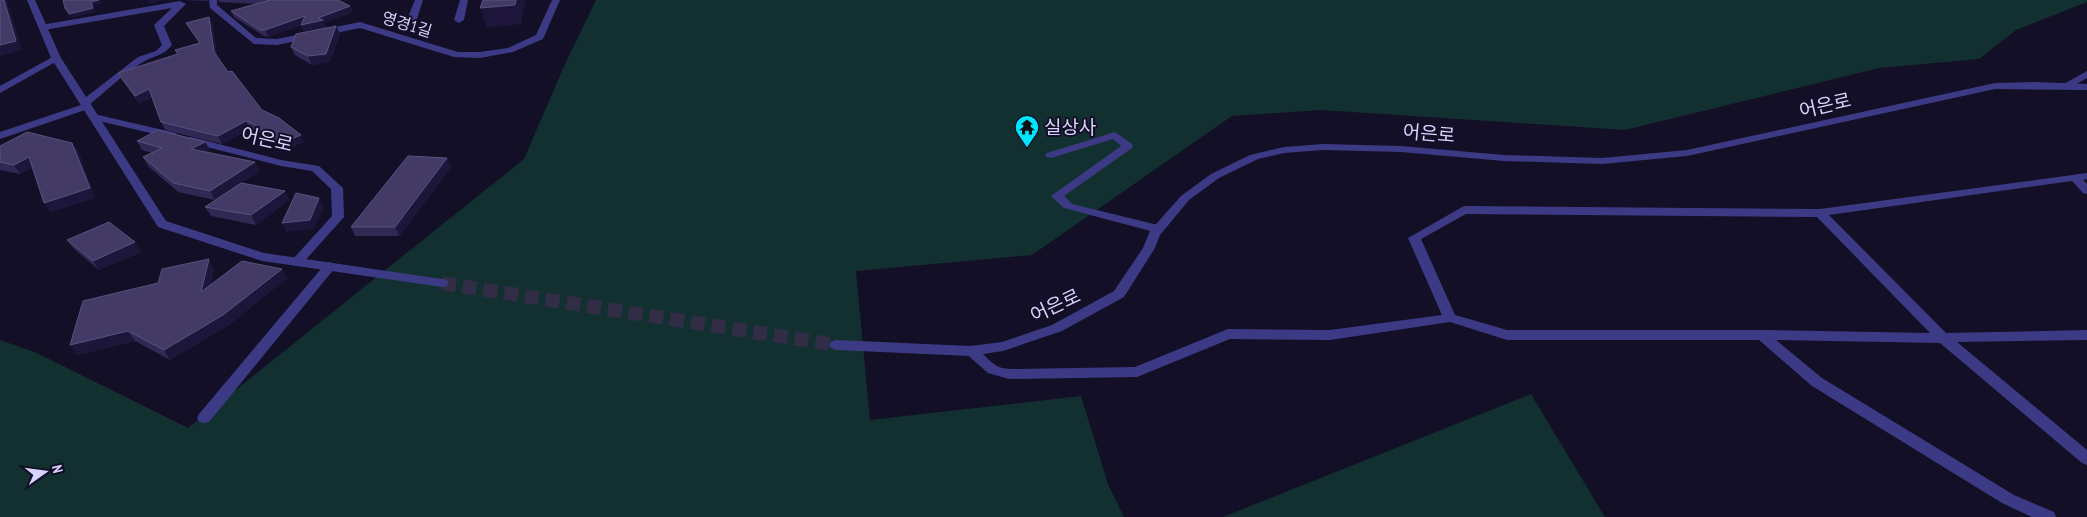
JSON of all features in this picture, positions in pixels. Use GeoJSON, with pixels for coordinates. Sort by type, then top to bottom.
{"type":"FeatureCollection","features":[{"type":"Feature","properties":{"kind":"street"},"geometry":{"type":"LineString","coordinates":[[31,0],[56,58],[162,224],[262,257],[442,282]]}},
{"type":"Feature","properties":{"kind":"street","name":"영경1길"},"geometry":{"type":"LineString","coordinates":[[213,0],[213,6],[254,41],[277,42],[360,24],[457,55],[465,55],[510,50],[540,37],[556,0]]}},
{"type":"Feature","properties":{"kind":"street"},"geometry":{"type":"LineString","coordinates":[[411,22],[419,0]]}},
{"type":"Feature","properties":{"kind":"street"},"geometry":{"type":"LineString","coordinates":[[459,20],[464,0]]}},
{"type":"Feature","properties":{"kind":"street"},"geometry":{"type":"LineString","coordinates":[[44,27],[185,2]]}},
{"type":"Feature","properties":{"kind":"street"},"geometry":{"type":"LineString","coordinates":[[0,136],[86,104],[142,59],[159,53],[167,45],[159,25],[185,2]]}},
{"type":"Feature","properties":{"kind":"street"},"geometry":{"type":"LineString","coordinates":[[0,90],[56,58]]}},
{"type":"Feature","properties":{"kind":"street"},"geometry":{"type":"LineString","coordinates":[[2067,85],[2087,74]]}},
{"type":"Feature","properties":{"kind":"street","name":"어은로"},"geometry":{"type":"LineString","coordinates":[[836,344],[970,350],[1003,346],[1057,328],[1119,294],[1158,229],[1185,198],[1215,176],[1254,157],[1284,150],[1324,147],[1401,149],[1504,158],[1611,160],[1687,153],[1731,145],[1995,86],[2067,85],[2087,87]]}},
{"type":"Feature","properties":{"kind":"street","name":"어은로"},"geometry":{"type":"LineString","coordinates":[[94,117],[281,163],[315,168],[337,188],[338,217],[297,262]]}},
{"type":"Feature","properties":{"kind":"street"},"geometry":{"type":"LineString","coordinates":[[1051,155],[1115,135],[1128,146],[1057,196],[1068,206],[1158,229]]}},
{"type":"Feature","properties":{"kind":"street"},"geometry":{"type":"LineString","coordinates":[[1450,318],[1414,238],[1464,210],[1820,213],[2081,177],[2087,191]]}},
{"type":"Feature","properties":{"kind":"street"},"geometry":{"type":"LineString","coordinates":[[1820,213],[1943,338],[2087,459]]}},
{"type":"Feature","properties":{"kind":"street"},"geometry":{"type":"LineString","coordinates":[[204,418],[330,266]]}},
{"type":"Feature","properties":{"kind":"street"},"geometry":{"type":"LineString","coordinates":[[970,350],[993,370],[1010,374],[1137,372],[1228,334],[1330,335],[1450,318],[1507,335],[1762,334],[1943,338],[2087,335]]}},
{"type":"Feature","properties":{"kind":"street"},"geometry":{"type":"LineString","coordinates":[[1762,334],[1816,382],[2008,499],[2048,517]]}},
{"type":"Feature","properties":{"kind":"green space"},"geometry":{"type":"Polygon","coordinates":[[[596,0],[2087,0],[2087,2],[2016,30],[1979,59],[1879,68],[1625,130],[1321,110],[1232,116],[1032,255],[856,271],[870,420],[1081,396],[1108,484],[1124,517],[0,517],[0,340],[37,353],[188,428],[524,159],[565,64],[596,0]]]}},
{"type":"Feature","properties":{"kind":"green space"},"geometry":{"type":"Polygon","coordinates":[[[1531,394],[1605,517],[1223,517],[1531,394]]]}},
{"type":"Feature","properties":{"kind":"building"},"geometry":{"type":"Polygon","coordinates":[[[0,0],[4,0],[16,41],[0,45],[0,0]]]}},
{"type":"Feature","properties":{"kind":"building"},"geometry":{"type":"Polygon","coordinates":[[[63,0],[99,0],[91,2],[93,8],[69,14],[63,0]]]}},
{"type":"Feature","properties":{"kind":"building"},"geometry":{"type":"Polygon","coordinates":[[[270,0],[338,0],[350,6],[318,18],[323,20],[301,25],[305,16],[265,30],[260,30],[231,11],[270,0]]]}},
{"type":"Feature","properties":{"kind":"building"},"geometry":{"type":"Polygon","coordinates":[[[483,0],[516,0],[515,5],[480,8],[483,0]]]}},
{"type":"Feature","properties":{"kind":"building"},"geometry":{"type":"Polygon","coordinates":[[[209,17],[214,52],[228,72],[232,71],[262,110],[279,118],[301,135],[279,144],[257,126],[246,121],[218,136],[161,122],[149,89],[135,96],[118,73],[178,54],[175,50],[200,43],[186,23],[209,17]]]}},
{"type":"Feature","properties":{"kind":"building"},"geometry":{"type":"Polygon","coordinates":[[[336,26],[326,54],[308,56],[291,47],[296,34],[336,26]]]}},
{"type":"Feature","properties":{"kind":"building"},"geometry":{"type":"Polygon","coordinates":[[[158,130],[205,142],[191,149],[255,162],[210,191],[173,183],[143,157],[162,148],[137,141],[158,130]]]}},
{"type":"Feature","properties":{"kind":"building"},"geometry":{"type":"Polygon","coordinates":[[[27,132],[72,143],[90,188],[44,203],[29,157],[14,165],[0,162],[0,146],[27,132]]]}},
{"type":"Feature","properties":{"kind":"building"},"geometry":{"type":"Polygon","coordinates":[[[408,156],[447,158],[395,227],[351,227],[408,156]]]}},
{"type":"Feature","properties":{"kind":"building"},"geometry":{"type":"Polygon","coordinates":[[[241,183],[285,191],[251,215],[205,207],[241,183]]]}},
{"type":"Feature","properties":{"kind":"building"},"geometry":{"type":"Polygon","coordinates":[[[296,193],[319,198],[310,220],[282,223],[296,193]]]}},
{"type":"Feature","properties":{"kind":"building"},"geometry":{"type":"Polygon","coordinates":[[[109,222],[135,242],[93,261],[67,240],[109,222]]]}},
{"type":"Feature","properties":{"kind":"building"},"geometry":{"type":"Polygon","coordinates":[[[209,259],[201,292],[242,261],[282,269],[223,315],[164,350],[128,331],[70,345],[83,301],[158,283],[162,269],[209,259]]]}},
{"type":"Feature","properties":{"kind":"tunnel"},"geometry":{"type":"LineString","coordinates":[[442,283],[836,345]]}},
{"type":"Feature","properties":{"kind":"place","name":"실상사"},"geometry":{"type":"Point","coordinates":[1027,148]}}]}
